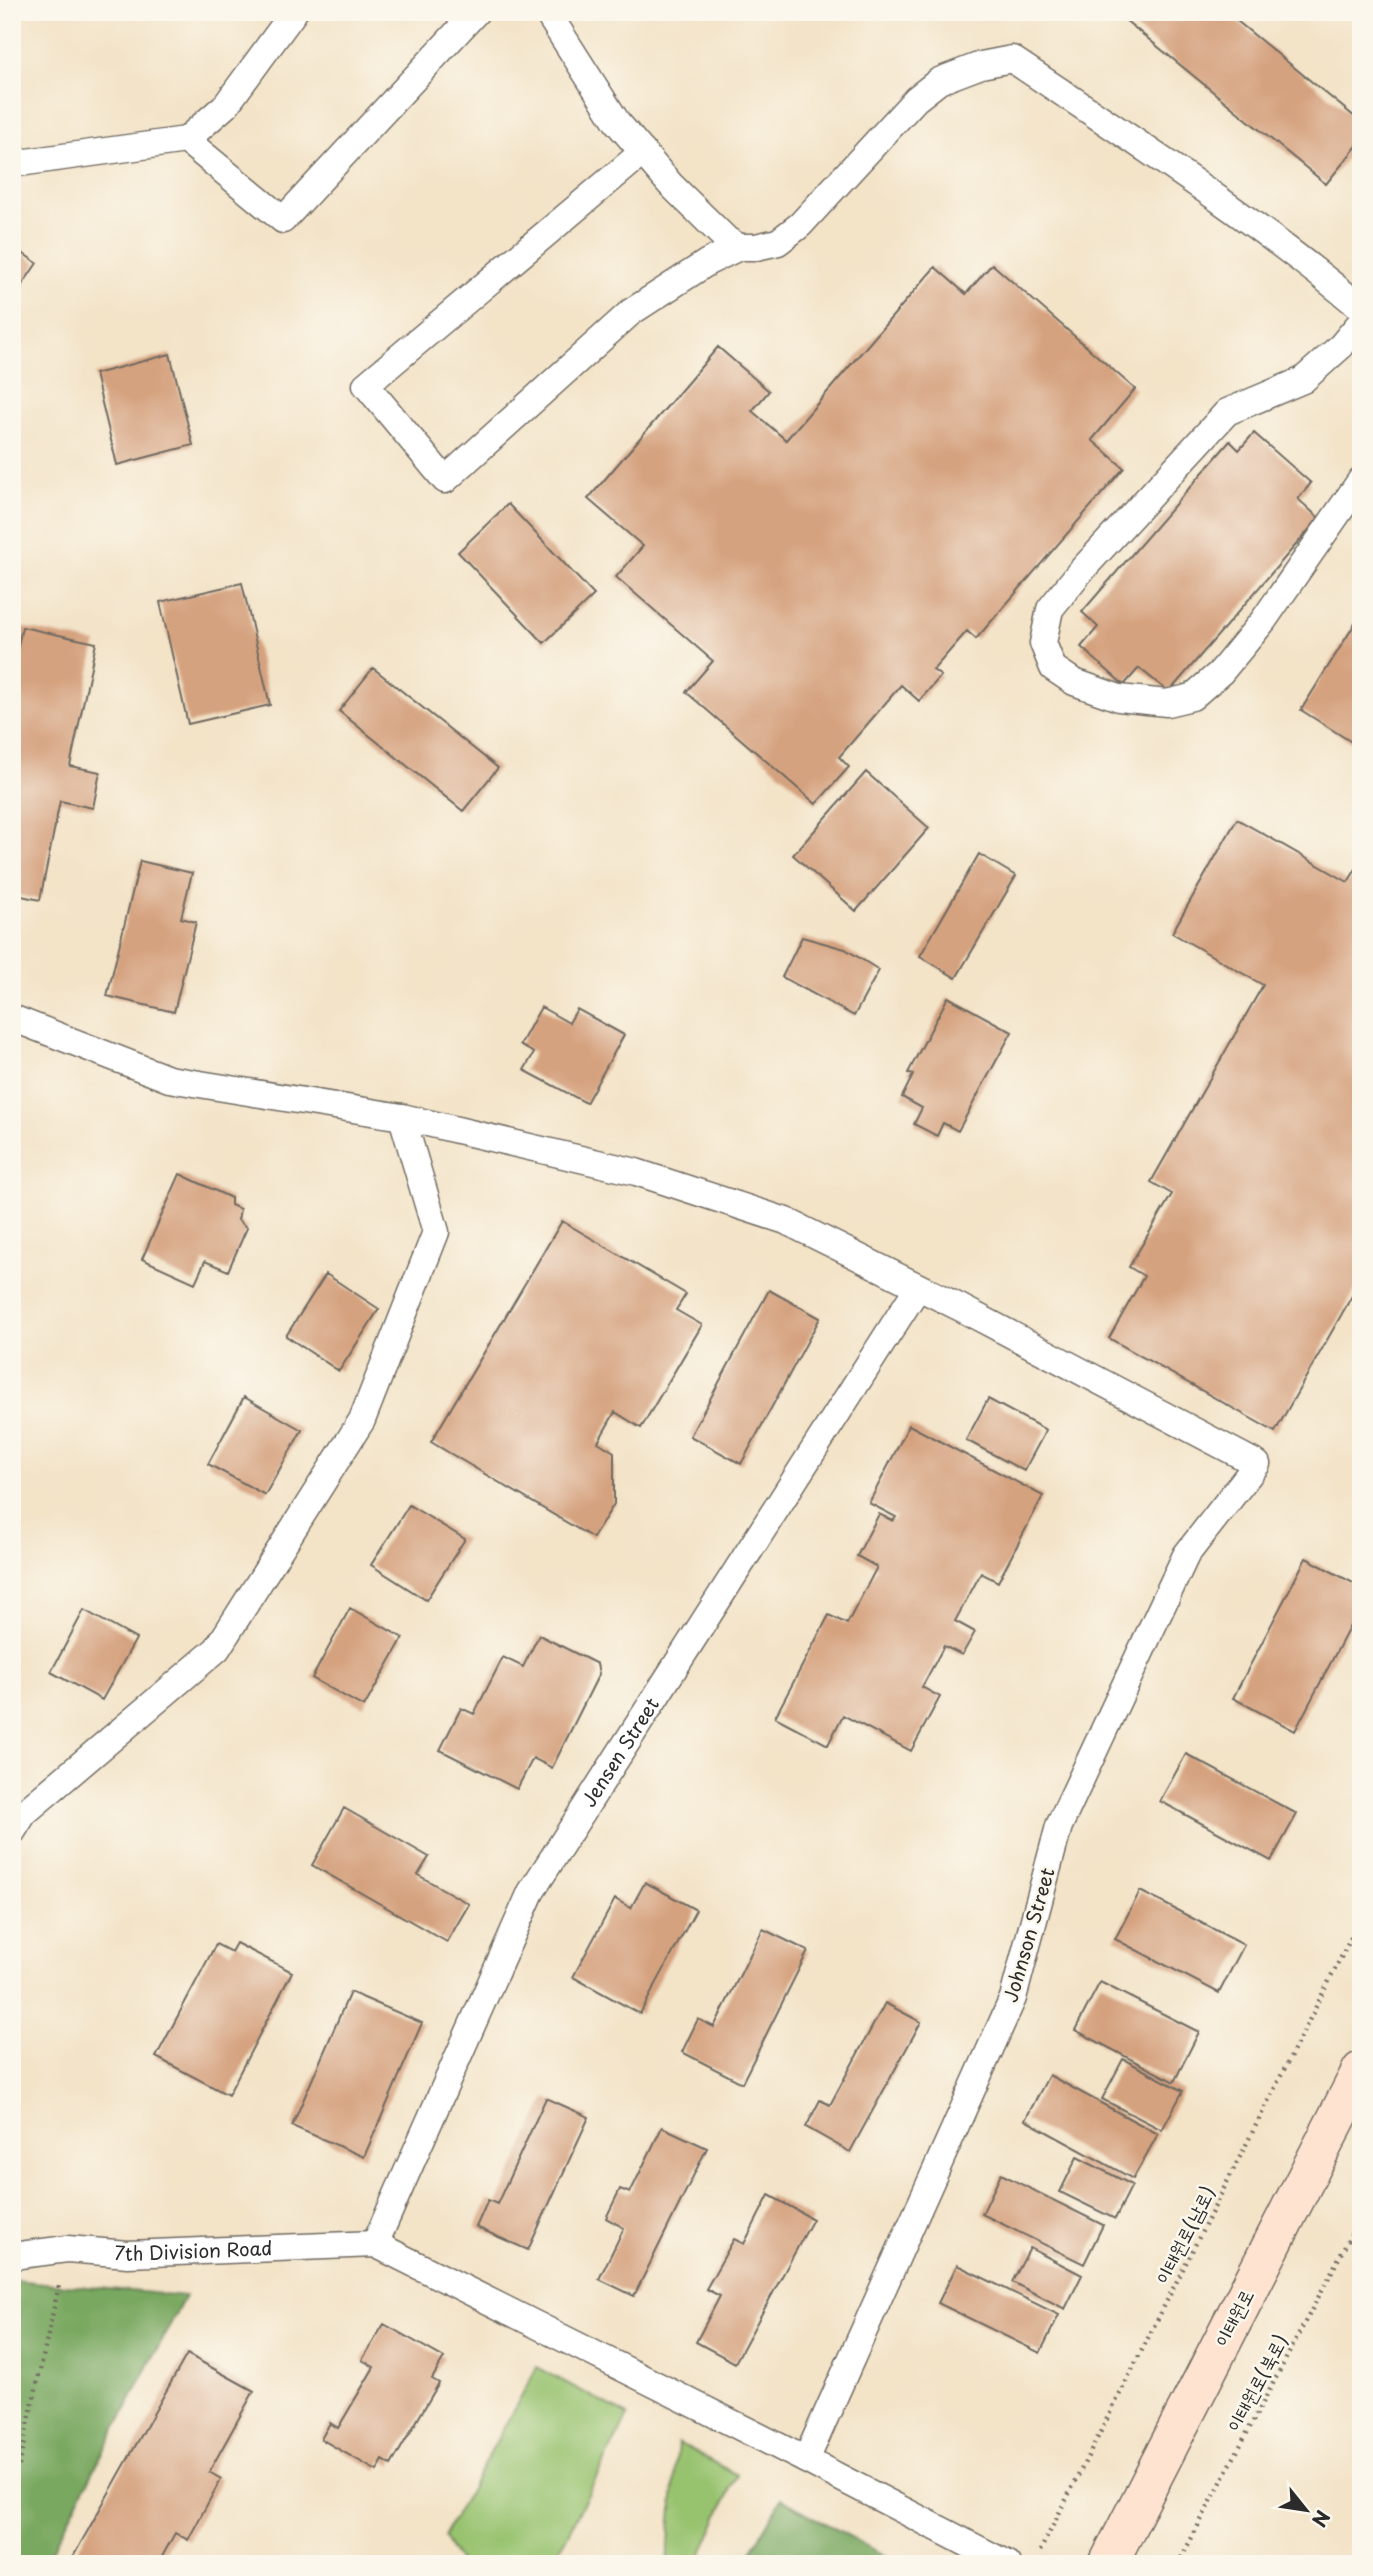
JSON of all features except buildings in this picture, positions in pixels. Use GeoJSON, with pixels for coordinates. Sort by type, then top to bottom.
{"type":"FeatureCollection","features":[{"type":"Feature","properties":{"kind":"main road","name":"이태원로"},"geometry":{"type":"LineString","coordinates":[[1108,2564],[1361,2071]]}},
{"type":"Feature","properties":{"kind":"lane"},"geometry":{"type":"LineString","coordinates":[[12,164],[186,140],[226,104],[294,12]]}},
{"type":"Feature","properties":{"kind":"lane"},"geometry":{"type":"LineString","coordinates":[[186,140],[284,220],[476,12]]}},
{"type":"Feature","properties":{"kind":"lane"},"geometry":{"type":"LineString","coordinates":[[547,12],[617,122],[670,184],[727,240],[739,247]]}},
{"type":"Feature","properties":{"kind":"lane"},"geometry":{"type":"LineString","coordinates":[[643,152],[366,385],[445,480],[631,312],[708,262],[739,247],[756,247],[778,242],[800,225],[916,99],[939,81],[981,65],[1012,59],[1201,186],[1311,267],[1361,308]]}},
{"type":"Feature","properties":{"kind":"lane"},"geometry":{"type":"LineString","coordinates":[[1361,322],[1341,346],[1303,380],[1227,412],[1079,573],[1050,609],[1043,643],[1054,668],[1074,682],[1119,698],[1167,703],[1192,697],[1221,672],[1263,621],[1361,480]]}},
{"type":"Feature","properties":{"kind":"lane"},"geometry":{"type":"LineString","coordinates":[[12,1018],[169,1079],[402,1117],[636,1172],[786,1221],[918,1287]]}},
{"type":"Feature","properties":{"kind":"lane"},"geometry":{"type":"LineString","coordinates":[[12,1832],[24,1813],[217,1649],[362,1420],[436,1232],[402,1117]]}},
{"type":"Feature","properties":{"kind":"lane","name":"Johnson Street"},"geometry":{"type":"LineString","coordinates":[[806,2460],[1013,1998],[1059,1826],[1186,1555],[1257,1464],[918,1287]]}},
{"type":"Feature","properties":{"kind":"lane","name":"Jensen Street"},"geometry":{"type":"LineString","coordinates":[[375,2245],[531,1892],[918,1287]]}},
{"type":"Feature","properties":{"kind":"lane"},"geometry":{"type":"LineString","coordinates":[[375,2245],[806,2460],[1007,2564]]}},
{"type":"Feature","properties":{"kind":"lane","name":"7th Division Road"},"geometry":{"type":"LineString","coordinates":[[12,2256],[67,2249],[128,2254],[375,2245]]}},
{"type":"Feature","properties":{"kind":"path","name":"이태원로(남로)"},"geometry":{"type":"LineString","coordinates":[[1039,2553],[1361,1918]]}},
{"type":"Feature","properties":{"kind":"path","name":"이태원로(북로)"},"geometry":{"type":"LineString","coordinates":[[1178,2564],[1361,2216]]}},
{"type":"Feature","properties":{"kind":"path"},"geometry":{"type":"LineString","coordinates":[[12,2477],[19,2465],[67,2249]]}},
{"type":"Feature","properties":{"kind":"green space"},"geometry":{"type":"Polygon","coordinates":[[[12,2280],[185,2296],[45,2564],[12,2564],[12,2280]]]}},
{"type":"Feature","properties":{"kind":"green space"},"geometry":{"type":"Polygon","coordinates":[[[537,2367],[628,2416],[564,2541],[547,2564],[460,2564],[444,2537],[537,2367]]]}},
{"type":"Feature","properties":{"kind":"green space"},"geometry":{"type":"Polygon","coordinates":[[[678,2443],[737,2475],[697,2564],[667,2564],[678,2443]]]}},
{"type":"Feature","properties":{"kind":"green space"},"geometry":{"type":"Polygon","coordinates":[[[781,2499],[900,2564],[744,2564],[781,2499]]]}}]}
